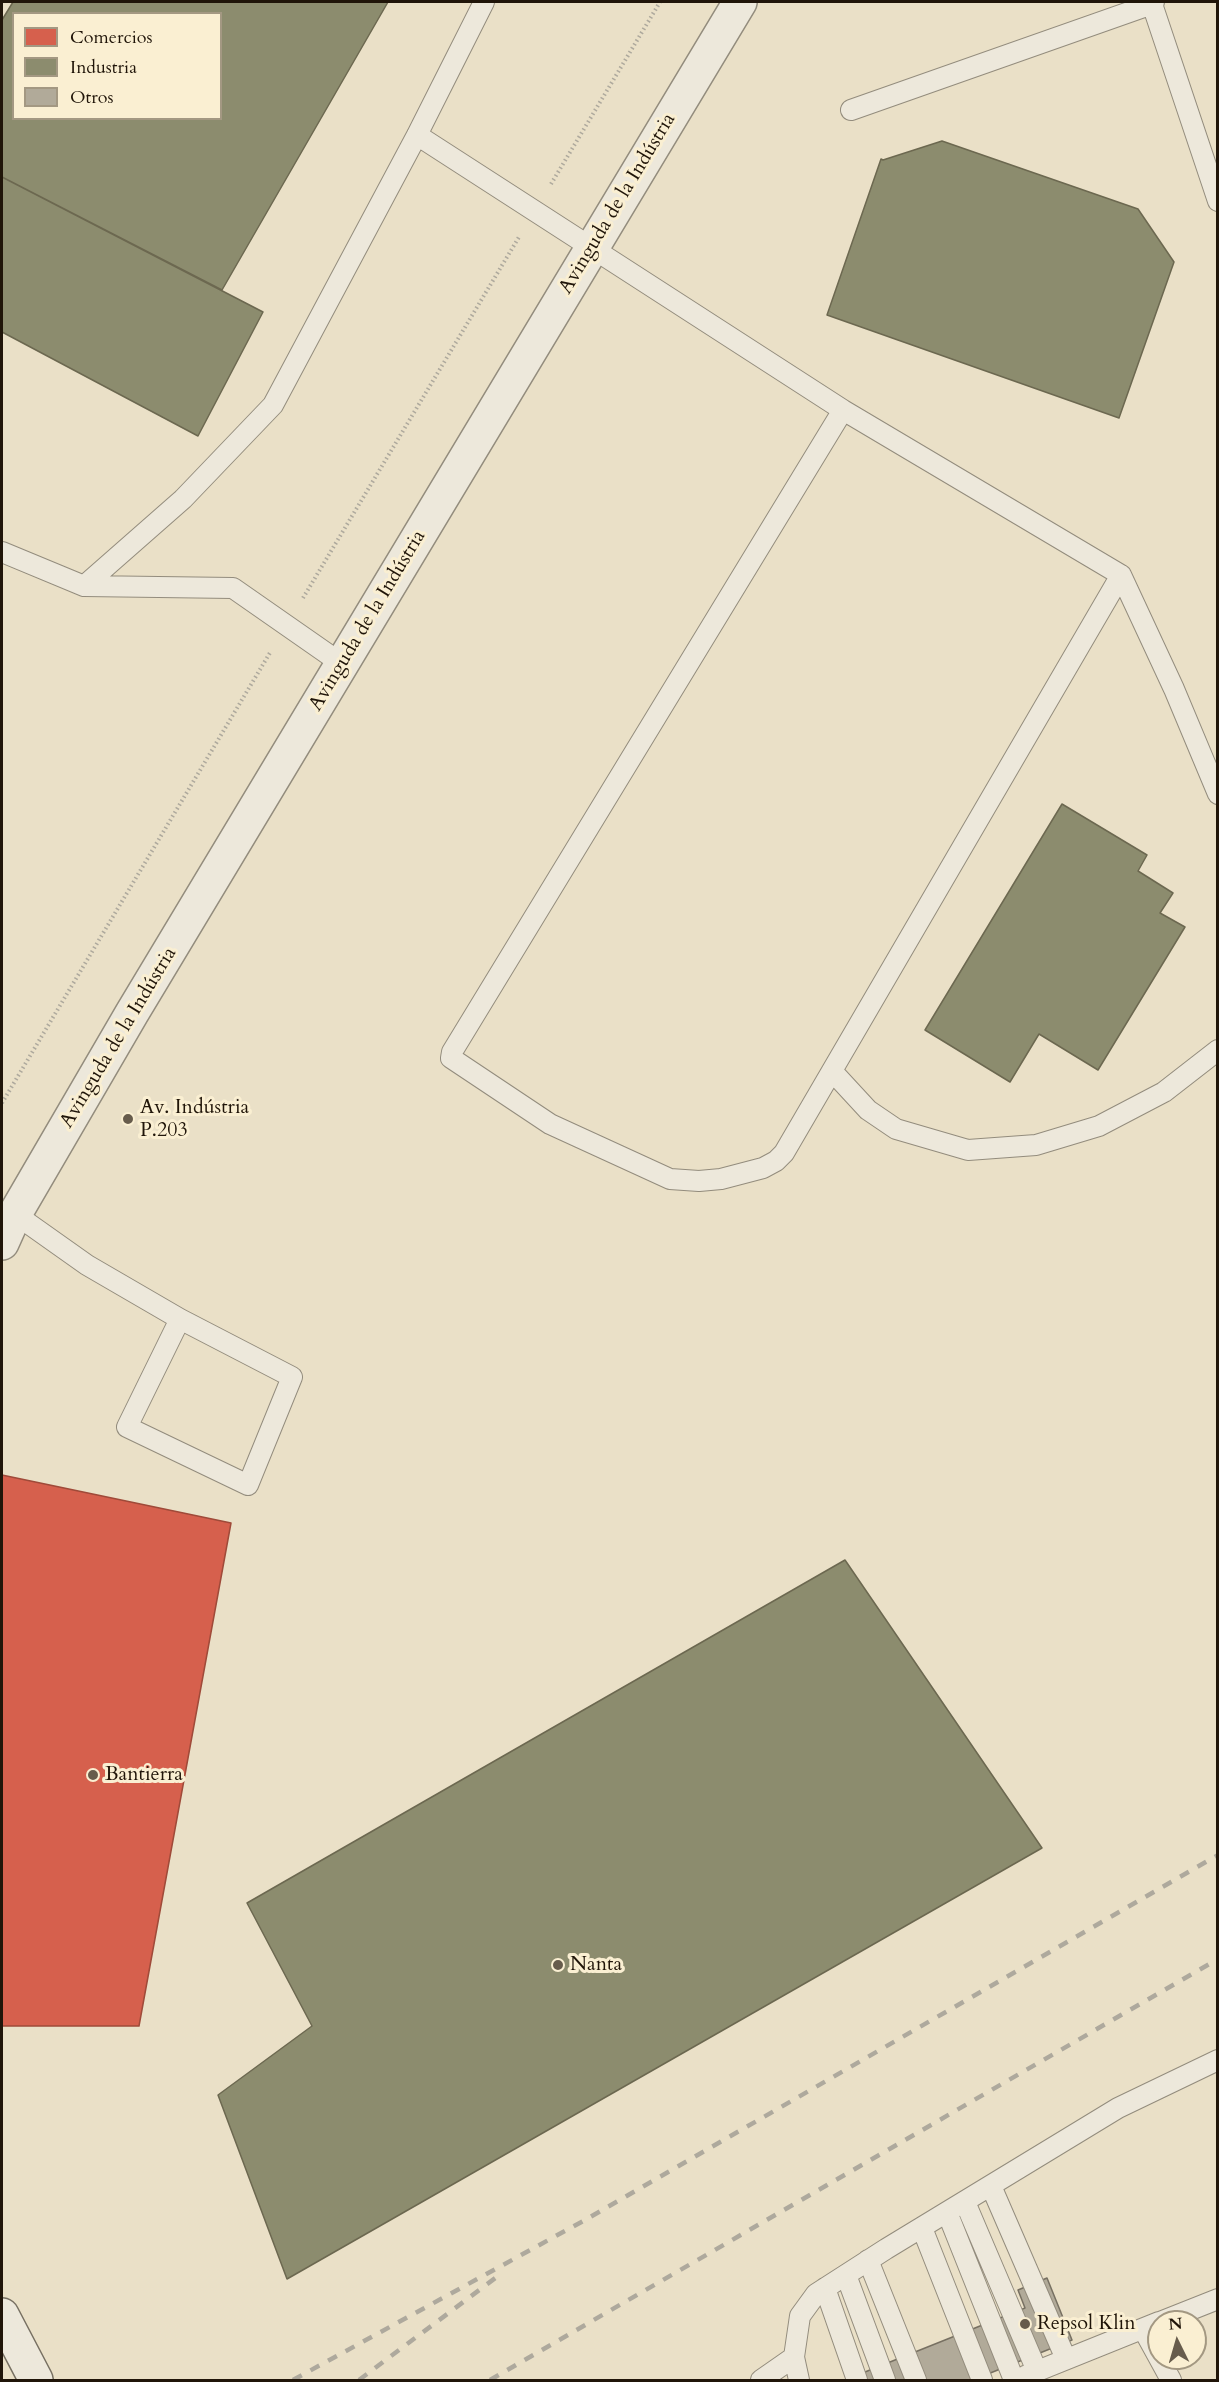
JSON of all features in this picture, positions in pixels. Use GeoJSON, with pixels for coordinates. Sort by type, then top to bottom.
{"type":"FeatureCollection","features":[{"type":"Feature","properties":{"kind":"street","name":"Avinguda de la Indústria"},"geometry":{"type":"LineString","coordinates":[[2,1243],[15,1214],[132,1013],[740,2]]}},
{"type":"Feature","properties":{"kind":"street"},"geometry":{"type":"LineString","coordinates":[[2,2314],[36,2380]]}},
{"type":"Feature","properties":{"kind":"lane"},"geometry":{"type":"LineString","coordinates":[[84,586],[183,499],[273,405],[417,135],[484,2]]}},
{"type":"Feature","properties":{"kind":"lane"},"geometry":{"type":"LineString","coordinates":[[851,110],[1153,3],[1218,201]]}},
{"type":"Feature","properties":{"kind":"lane"},"geometry":{"type":"LineString","coordinates":[[417,135],[843,410],[1121,575],[1174,689],[1218,794]]}},
{"type":"Feature","properties":{"kind":"lane"},"geometry":{"type":"LineString","coordinates":[[843,410],[461,1035],[451,1058],[550,1124],[670,1179],[699,1182],[739,1175],[763,1168],[776,1161],[784,1153],[1121,575]]}},
{"type":"Feature","properties":{"kind":"lane"},"geometry":{"type":"LineString","coordinates":[[2,552],[84,586],[233,588],[342,664]]}},
{"type":"Feature","properties":{"kind":"lane"},"geometry":{"type":"LineString","coordinates":[[832,1071],[868,1110],[896,1129],[968,1150],[1036,1145],[1099,1126],[1164,1092],[1218,1050]]}},
{"type":"Feature","properties":{"kind":"lane"},"geometry":{"type":"LineString","coordinates":[[15,1214],[87,1265],[180,1319],[292,1377],[248,1485],[127,1427],[180,1319]]}},
{"type":"Feature","properties":{"kind":"lane"},"geometry":{"type":"LineString","coordinates":[[799,2380],[794,2357],[800,2316],[816,2294],[1118,2108],[1218,2060]]}},
{"type":"Feature","properties":{"kind":"lane"},"geometry":{"type":"LineString","coordinates":[[991,2186],[1066,2360]]}},
{"type":"Feature","properties":{"kind":"lane"},"geometry":{"type":"LineString","coordinates":[[965,2202],[1037,2371]]}},
{"type":"Feature","properties":{"kind":"lane"},"geometry":{"type":"LineString","coordinates":[[947,2212],[1014,2380],[1147,2327]]}},
{"type":"Feature","properties":{"kind":"lane"},"geometry":{"type":"LineString","coordinates":[[922,2228],[982,2380]]}},
{"type":"Feature","properties":{"kind":"lane"},"geometry":{"type":"LineString","coordinates":[[868,2260],[916,2380]]}},
{"type":"Feature","properties":{"kind":"lane"},"geometry":{"type":"LineString","coordinates":[[846,2275],[885,2380]]}},
{"type":"Feature","properties":{"kind":"lane"},"geometry":{"type":"LineString","coordinates":[[825,2288],[858,2380]]}},
{"type":"Feature","properties":{"kind":"lane"},"geometry":{"type":"LineString","coordinates":[[1190,2310],[1218,2299]]}},
{"type":"Feature","properties":{"kind":"lane"},"geometry":{"type":"LineString","coordinates":[[761,2380],[794,2357]]}},
{"type":"Feature","properties":{"kind":"path"},"geometry":{"type":"LineString","coordinates":[[2,1103],[660,2]]}},
{"type":"Feature","properties":{"kind":"building: Comercios","name":"Bantierra"},"geometry":{"type":"Polygon","coordinates":[[[2,1475],[231,1523],[139,2026],[2,2026],[2,1475]]]}},
{"type":"Feature","properties":{"kind":"building: Industria"},"geometry":{"type":"Polygon","coordinates":[[[13,2],[388,2],[222,290],[2,177],[2,20],[13,2]]]}},
{"type":"Feature","properties":{"kind":"building: Industria"},"geometry":{"type":"Polygon","coordinates":[[[942,141],[1138,209],[1174,262],[1119,418],[827,315],[881,159],[942,141]]]}},
{"type":"Feature","properties":{"kind":"building: Industria"},"geometry":{"type":"Polygon","coordinates":[[[2,177],[263,312],[198,436],[2,332],[2,177]]]}},
{"type":"Feature","properties":{"kind":"building: Industria"},"geometry":{"type":"Polygon","coordinates":[[[1062,804],[1147,855],[1138,871],[1173,893],[1160,913],[1185,927],[1098,1070],[1039,1034],[1010,1082],[925,1030],[1062,804]]]}},
{"type":"Feature","properties":{"kind":"building: Industria","name":"Nanta"},"geometry":{"type":"Polygon","coordinates":[[[845,1560],[1042,1848],[287,2279],[218,2095],[312,2026],[247,1903],[845,1560]]]}},
{"type":"Feature","properties":{"kind":"building: Otros","name":"Repsol Klin"},"geometry":{"type":"Polygon","coordinates":[[[1047,2278],[1072,2340],[973,2380],[845,2380],[1025,2308],[1018,2290],[1047,2278]]]}},
{"type":"Feature","properties":{"kind":"railway"},"geometry":{"type":"LineString","coordinates":[[293,2380],[585,2220],[1218,1855]]}},
{"type":"Feature","properties":{"kind":"railway"},"geometry":{"type":"LineString","coordinates":[[490,2380],[1218,1959]]}},
{"type":"Feature","properties":{"kind":"railway"},"geometry":{"type":"LineString","coordinates":[[359,2380],[498,2276]]}},
{"type":"Feature","properties":{"kind":"place","name":"Av. Indústria P.203"},"geometry":{"type":"Point","coordinates":[128,1119]}},
{"type":"Feature","properties":{"kind":"place","name":"Bantierra"},"geometry":{"type":"Point","coordinates":[93,1775]}},
{"type":"Feature","properties":{"kind":"place","name":"Nanta"},"geometry":{"type":"Point","coordinates":[558,1965]}},
{"type":"Feature","properties":{"kind":"place","name":"Repsol Klin"},"geometry":{"type":"Point","coordinates":[1025,2324]}}]}
